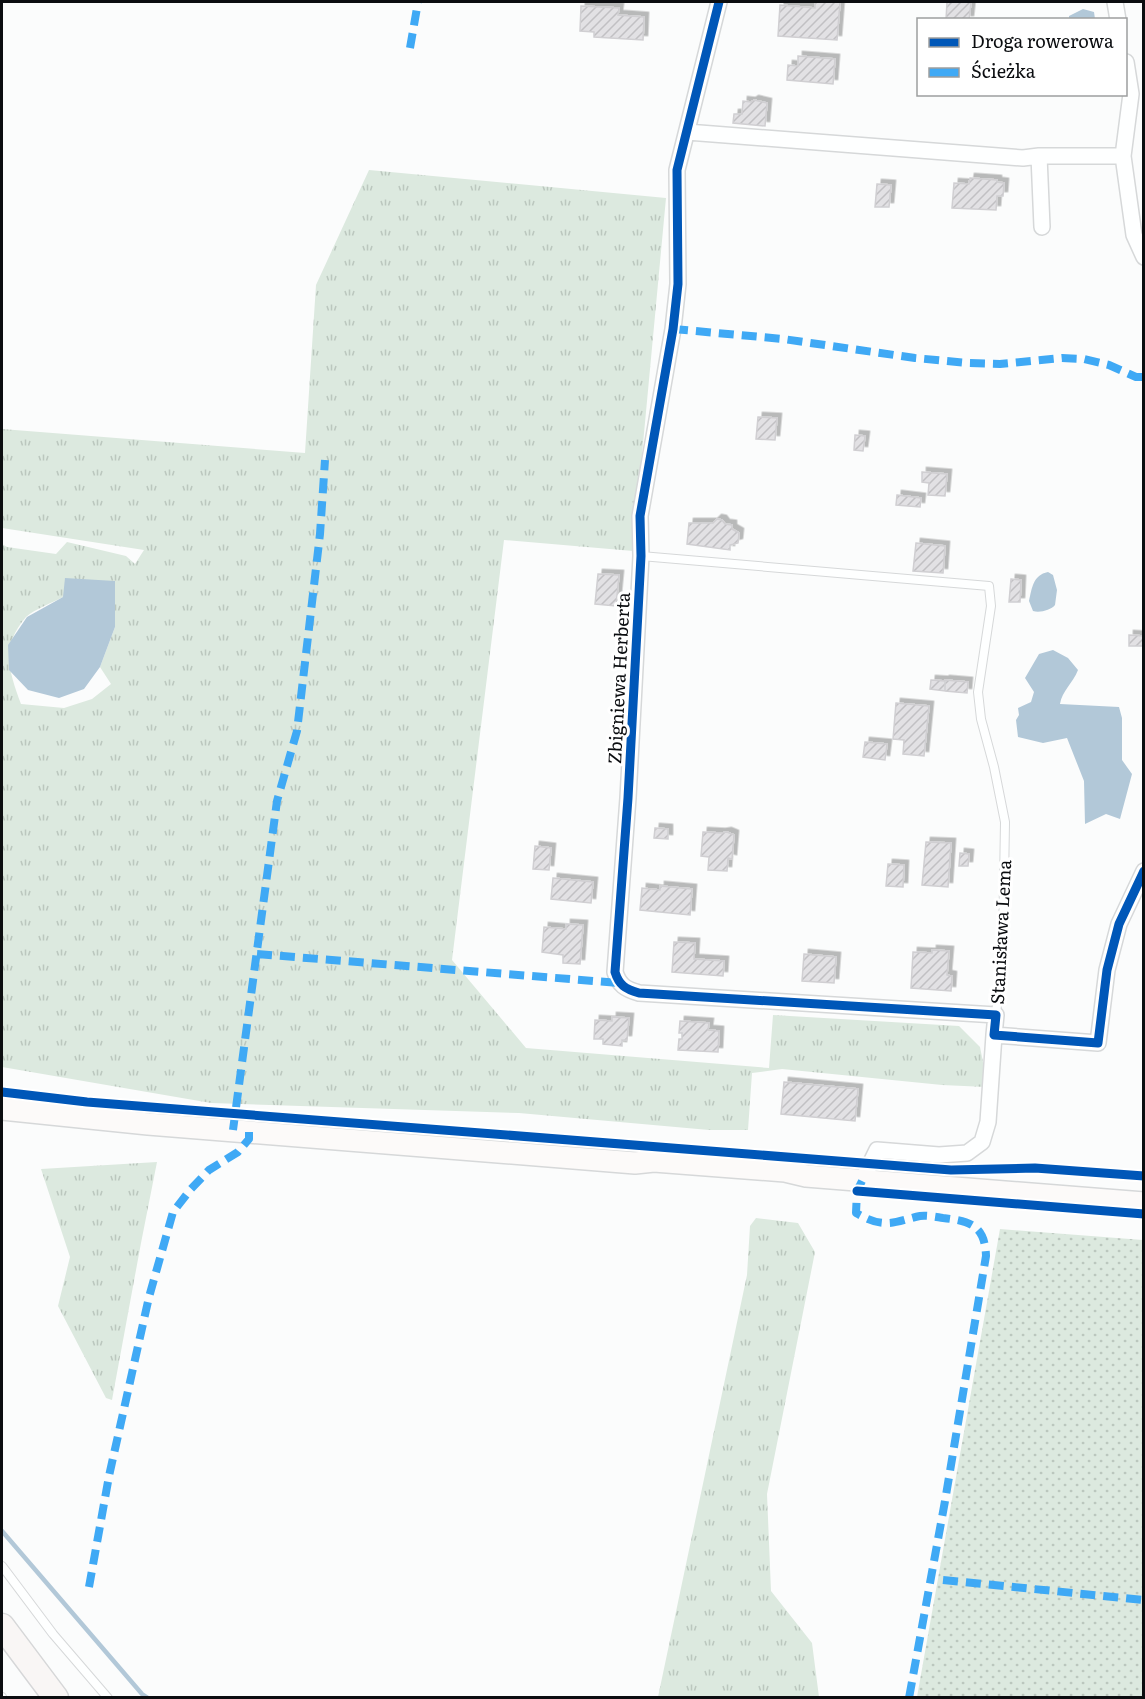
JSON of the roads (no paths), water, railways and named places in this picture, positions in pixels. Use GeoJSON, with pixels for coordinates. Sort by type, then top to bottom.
{"type":"FeatureCollection","features":[{"type":"Feature","properties":{"kind":"main road"},"geometry":{"type":"LineString","coordinates":[[2,1109],[148,1124],[635,1163],[654,1161],[785,1171],[806,1176],[1143,1203]]}},
{"type":"Feature","properties":{"kind":"main road"},"geometry":{"type":"LineString","coordinates":[[2,1626],[56,1698]]}},
{"type":"Feature","properties":{"kind":"street","name":"Zbigniewa Herberta"},"geometry":{"type":"LineString","coordinates":[[719,2],[677,170],[678,284],[673,329],[640,516],[628,798],[615,972],[619,983],[627,990],[639,993],[996,1015]]}},
{"type":"Feature","properties":{"kind":"street"},"geometry":{"type":"LineString","coordinates":[[1115,2],[1118,18]]}},
{"type":"Feature","properties":{"kind":"street"},"geometry":{"type":"LineString","coordinates":[[1127,67],[1137,94],[1123,156],[1132,225],[1143,257]]}},
{"type":"Feature","properties":{"kind":"street"},"geometry":{"type":"LineString","coordinates":[[687,132],[1023,158],[1123,156]]}},
{"type":"Feature","properties":{"kind":"street"},"geometry":{"type":"LineString","coordinates":[[1039,156],[1042,227]]}},
{"type":"Feature","properties":{"kind":"street"},"geometry":{"type":"LineString","coordinates":[[994,1035],[1098,1043],[1107,970],[1119,924],[1143,871]]}},
{"type":"Feature","properties":{"kind":"street","name":"Stanisława Lema"},"geometry":{"type":"LineString","coordinates":[[862,1181],[877,1150],[939,1155],[967,1153],[982,1142],[988,1122],[996,1015]]}},
{"type":"Feature","properties":{"kind":"lane","name":"Stanisława Lema"},"geometry":{"type":"LineString","coordinates":[[640,556],[989,586],[991,606],[978,692],[981,719],[1005,822],[1003,941],[996,1015]]}},
{"type":"Feature","properties":{"kind":"lane"},"geometry":{"type":"LineString","coordinates":[[2,1566],[53,1634],[108,1698]]}},
{"type":"Feature","properties":{"kind":"water"},"geometry":{"type":"Polygon","coordinates":[[[1083,9],[1094,12],[1095,18],[1069,18],[1083,9]]]}},
{"type":"Feature","properties":{"kind":"water"},"geometry":{"type":"Polygon","coordinates":[[[1048,572],[1053,575],[1057,590],[1055,605],[1045,611],[1033,611],[1029,601],[1032,587],[1039,576],[1048,572]]]}},
{"type":"Feature","properties":{"kind":"water"},"geometry":{"type":"Polygon","coordinates":[[[65,578],[115,581],[115,627],[100,667],[84,689],[59,698],[28,690],[9,670],[8,645],[27,617],[63,597],[65,578]]]}},
{"type":"Feature","properties":{"kind":"water"},"geometry":{"type":"Polygon","coordinates":[[[1053,650],[1068,658],[1078,670],[1060,704],[1119,707],[1122,718],[1122,760],[1132,774],[1120,819],[1106,814],[1085,824],[1084,781],[1067,738],[1043,743],[1018,737],[1016,720],[1019,715],[1018,708],[1031,702],[1034,692],[1025,678],[1039,654],[1053,650]]]}},
{"type":"Feature","properties":{"kind":"waterway"},"geometry":{"type":"LineString","coordinates":[[2,1531],[142,1694],[148,1698]]}}]}
